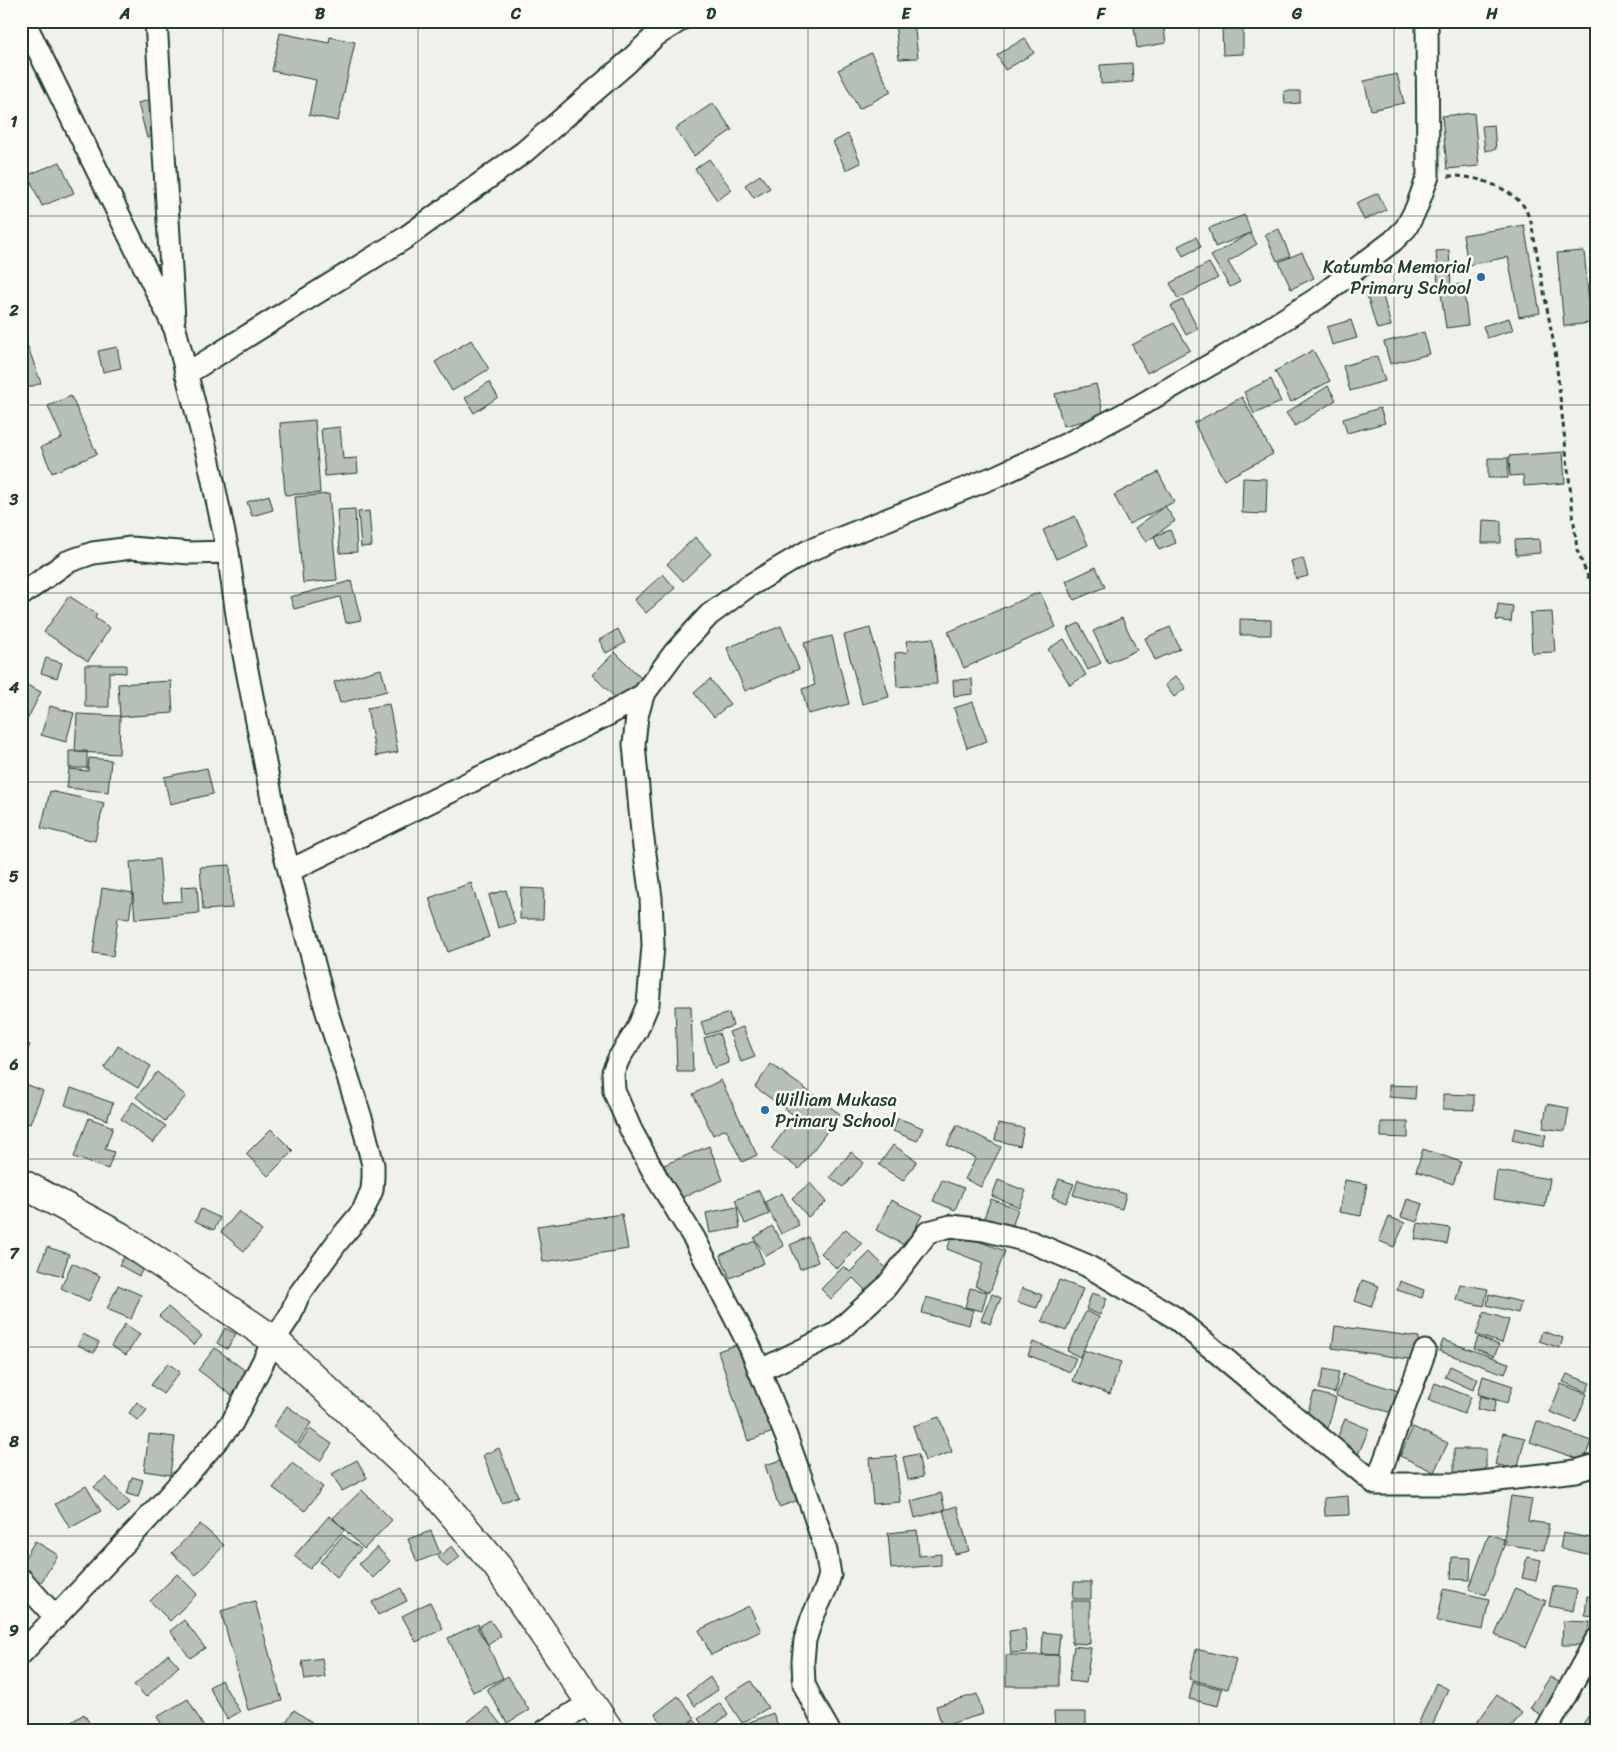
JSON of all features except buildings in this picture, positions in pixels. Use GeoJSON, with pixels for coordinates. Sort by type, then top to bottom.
{"type":"FeatureCollection","features":[{"type":"Feature","properties":{"kind":"main road"},"geometry":{"type":"LineString","coordinates":[[21,1183],[121,1237],[274,1340],[435,1493],[497,1566],[610,1731]]}},
{"type":"Feature","properties":{"kind":"street"},"geometry":{"type":"LineString","coordinates":[[24,21],[175,329]]}},
{"type":"Feature","properties":{"kind":"street"},"geometry":{"type":"LineString","coordinates":[[21,1654],[166,1499],[232,1423],[274,1340],[290,1316],[298,1296],[332,1248],[363,1211],[372,1190],[373,1165],[362,1121],[326,1009],[277,825],[239,629],[228,552],[208,457],[175,329],[156,21]]}},
{"type":"Feature","properties":{"kind":"street"},"geometry":{"type":"LineString","coordinates":[[186,374],[405,238],[524,152],[627,63],[655,36],[679,21]]}},
{"type":"Feature","properties":{"kind":"street"},"geometry":{"type":"LineString","coordinates":[[829,1731],[804,1684],[803,1662],[805,1640],[830,1575],[826,1551],[786,1436],[750,1347],[694,1238],[640,1147],[614,1091],[613,1072],[619,1058],[638,1030],[648,1004],[653,946],[651,898],[642,832],[634,744],[637,716],[643,696],[675,652],[709,615],[747,587],[808,551],[997,476],[1069,443],[1139,406],[1229,354],[1318,298],[1393,241],[1406,228],[1416,209],[1428,176],[1427,21]]}},
{"type":"Feature","properties":{"kind":"street"},"geometry":{"type":"LineString","coordinates":[[21,595],[67,562],[93,553],[131,548],[190,553],[228,552]]}},
{"type":"Feature","properties":{"kind":"street"},"geometry":{"type":"LineString","coordinates":[[289,870],[600,719],[643,696]]}},
{"type":"Feature","properties":{"kind":"street"},"geometry":{"type":"LineString","coordinates":[[759,1371],[835,1334],[886,1287],[928,1232],[951,1226],[984,1230],[1031,1242],[1086,1265],[1174,1317],[1376,1484],[1464,1484],[1576,1472],[1596,1465]]}},
{"type":"Feature","properties":{"kind":"street"},"geometry":{"type":"LineString","coordinates":[[1376,1484],[1425,1351]]}},
{"type":"Feature","properties":{"kind":"street"},"geometry":{"type":"LineString","coordinates":[[21,1579],[56,1618]]}},
{"type":"Feature","properties":{"kind":"street"},"geometry":{"type":"LineString","coordinates":[[1546,1731],[1596,1640]]}},
{"type":"Feature","properties":{"kind":"street"},"geometry":{"type":"LineString","coordinates":[[545,1731],[590,1702]]}},
{"type":"Feature","properties":{"kind":"path"},"geometry":{"type":"LineString","coordinates":[[1428,176],[1463,177],[1483,181],[1502,189],[1523,204],[1531,222],[1555,351],[1576,550],[1588,577],[1596,584]]}},
{"type":"Feature","properties":{"kind":"place","name":"Katumba Memorial Primary School"},"geometry":{"type":"Point","coordinates":[1481,277]}},
{"type":"Feature","properties":{"kind":"place","name":"William Mukasa Primary School"},"geometry":{"type":"Point","coordinates":[765,1110]}}]}
